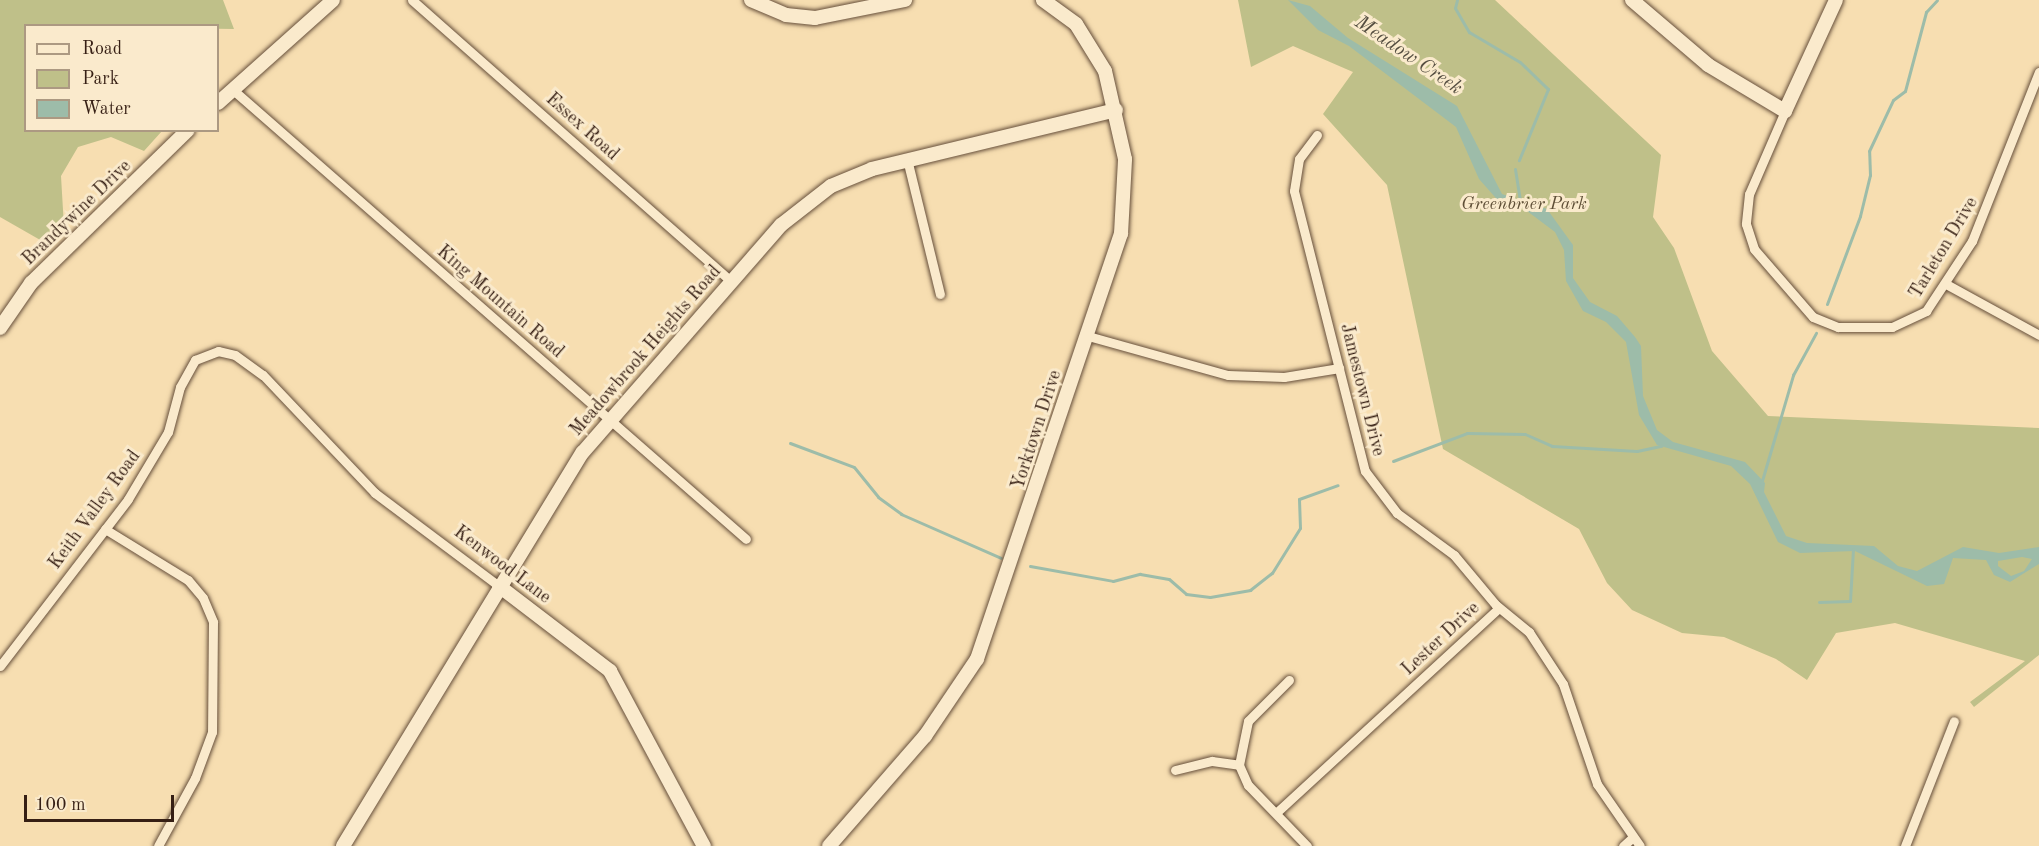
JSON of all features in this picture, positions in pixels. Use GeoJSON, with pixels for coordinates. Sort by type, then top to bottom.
{"type":"FeatureCollection","features":[{"type":"Feature","properties":{"kind":"street"},"geometry":{"type":"LineString","coordinates":[[219,102],[333,0]]}},
{"type":"Feature","properties":{"kind":"street","name":"Essex Road"},"geometry":{"type":"LineString","coordinates":[[412,0],[730,280]]}},
{"type":"Feature","properties":{"kind":"street"},"geometry":{"type":"LineString","coordinates":[[751,0],[786,15],[815,18],[904,0]]}},
{"type":"Feature","properties":{"kind":"street","name":"Yorktown Drive"},"geometry":{"type":"LineString","coordinates":[[829,846],[925,736],[976,659],[1088,336],[1125,208],[1125,159],[1116,110],[1087,37],[1042,0]]}},
{"type":"Feature","properties":{"kind":"street"},"geometry":{"type":"LineString","coordinates":[[1632,0],[1708,65],[1785,111],[1836,0]]}},
{"type":"Feature","properties":{"kind":"street","name":"Tarleton Drive"},"geometry":{"type":"LineString","coordinates":[[1785,111],[1749,194],[1746,224],[1760,257],[1801,308],[1838,327],[1892,327],[1926,311],[1946,284],[1989,207],[2039,72]]}},
{"type":"Feature","properties":{"kind":"street","name":"King Mountain Road"},"geometry":{"type":"LineString","coordinates":[[232,89],[747,539]]}},
{"type":"Feature","properties":{"kind":"street","name":"Meadowbrook Heights Road"},"geometry":{"type":"LineString","coordinates":[[343,846],[499,586],[608,419],[730,280],[816,196],[847,178],[907,159],[1116,110]]}},
{"type":"Feature","properties":{"kind":"street","name":"Brandywine Drive"},"geometry":{"type":"LineString","coordinates":[[0,328],[31,283],[186,132]]}},
{"type":"Feature","properties":{"kind":"street","name":"Jamestown Drive"},"geometry":{"type":"LineString","coordinates":[[1317,135],[1299,159],[1294,191],[1339,368],[1356,447],[1374,486],[1397,513],[1454,555],[1499,608]]}},
{"type":"Feature","properties":{"kind":"street"},"geometry":{"type":"LineString","coordinates":[[907,159],[940,294]]}},
{"type":"Feature","properties":{"kind":"street"},"geometry":{"type":"LineString","coordinates":[[1946,284],[2039,335]]}},
{"type":"Feature","properties":{"kind":"street"},"geometry":{"type":"LineString","coordinates":[[1088,336],[1228,375],[1284,377],[1339,368]]}},
{"type":"Feature","properties":{"kind":"street","name":"Keith Valley Road"},"geometry":{"type":"LineString","coordinates":[[0,666],[105,528],[168,432],[180,387],[195,360],[228,352]]}},
{"type":"Feature","properties":{"kind":"street","name":"Kenwood Lane"},"geometry":{"type":"LineString","coordinates":[[228,352],[281,392],[375,493],[610,671],[704,846]]}},
{"type":"Feature","properties":{"kind":"street"},"geometry":{"type":"LineString","coordinates":[[105,528],[188,580],[203,598],[213,622],[212,732],[195,778],[158,846]]}},
{"type":"Feature","properties":{"kind":"street","name":"Lester Drive"},"geometry":{"type":"LineString","coordinates":[[1278,812],[1499,608],[1529,632],[1563,684],[1597,784],[1640,846]]}},
{"type":"Feature","properties":{"kind":"street"},"geometry":{"type":"LineString","coordinates":[[1288,680],[1248,721],[1239,765],[1248,785],[1278,812],[1307,846]]}},
{"type":"Feature","properties":{"kind":"street"},"geometry":{"type":"LineString","coordinates":[[1905,846],[1954,721]]}},
{"type":"Feature","properties":{"kind":"street"},"geometry":{"type":"LineString","coordinates":[[1175,770],[1212,761],[1239,765]]}},
{"type":"Feature","properties":{"kind":"street"},"geometry":{"type":"LineString","coordinates":[[1623,846],[1633,837]]}},
{"type":"Feature","properties":{"kind":"green space"},"geometry":{"type":"Polygon","coordinates":[[[0,0],[223,0],[234,29],[219,29],[219,24],[24,24],[24,132],[161,132],[144,151],[111,137],[78,147],[61,176],[64,227],[49,245],[0,217],[0,0]]]}},
{"type":"Feature","properties":{"kind":"green space","name":"Greenbrier Park"},"geometry":{"type":"Polygon","coordinates":[[[1238,0],[1495,0],[1661,155],[1653,217],[1674,248],[1712,351],[1768,416],[2039,428],[2039,655],[1974,707],[1970,702],[2025,661],[1895,623],[1836,633],[1807,680],[1776,659],[1724,637],[1682,633],[1632,610],[1607,583],[1579,529],[1443,449],[1387,185],[1323,114],[1353,72],[1293,46],[1251,67],[1238,0]]]}},
{"type":"Feature","properties":{"kind":"water"},"geometry":{"type":"Polygon","coordinates":[[[1288,0],[1310,6],[1348,38],[1457,106],[1502,194],[1547,209],[1573,245],[1573,278],[1590,302],[1617,316],[1641,346],[1643,396],[1657,430],[1673,442],[1745,462],[1765,483],[1764,492],[1786,536],[1807,543],[1874,546],[1898,566],[1917,571],[1963,547],[1999,553],[2039,547],[2039,564],[2010,582],[1994,575],[1986,560],[1953,558],[1944,584],[1927,586],[1855,551],[1800,553],[1778,542],[1750,484],[1731,466],[1657,445],[1639,415],[1626,342],[1606,322],[1583,311],[1566,281],[1564,250],[1555,232],[1523,208],[1502,205],[1479,179],[1456,127],[1349,46],[1318,30],[1288,0]],[[2022,557],[1998,561],[1998,566],[2011,576],[2024,571],[2032,559],[2022,557]]]}},
{"type":"Feature","properties":{"kind":"waterway"},"geometry":{"type":"LineString","coordinates":[[1457,0],[1455,8],[1469,32],[1520,62],[1548,89],[1519,160]]}},
{"type":"Feature","properties":{"kind":"waterway"},"geometry":{"type":"LineString","coordinates":[[1827,304],[1860,216],[1870,175],[1869,151],[1893,100],[1905,91],[1926,12],[1937,0]]}},
{"type":"Feature","properties":{"kind":"waterway"},"geometry":{"type":"LineString","coordinates":[[1515,169],[1520,202]]}},
{"type":"Feature","properties":{"kind":"waterway"},"geometry":{"type":"LineString","coordinates":[[1761,484],[1793,375],[1816,333]]}},
{"type":"Feature","properties":{"kind":"waterway"},"geometry":{"type":"LineString","coordinates":[[1393,461],[1467,433],[1525,434],[1552,446],[1637,451],[1661,446]]}},
{"type":"Feature","properties":{"kind":"waterway"},"geometry":{"type":"LineString","coordinates":[[790,443],[854,467],[878,497],[901,514],[1001,558]]}},
{"type":"Feature","properties":{"kind":"waterway"},"geometry":{"type":"LineString","coordinates":[[1030,566],[1113,581],[1140,574],[1169,579],[1186,594],[1210,597],[1250,590],[1272,573],[1300,528],[1299,499],[1338,485]]}},
{"type":"Feature","properties":{"kind":"waterway"},"geometry":{"type":"LineString","coordinates":[[1819,602],[1850,601],[1853,549]]}},
{"type":"Feature","properties":{"kind":"water label","name":"Meadow Creek"},"geometry":{"type":"Point","coordinates":[1408,56]}}]}
